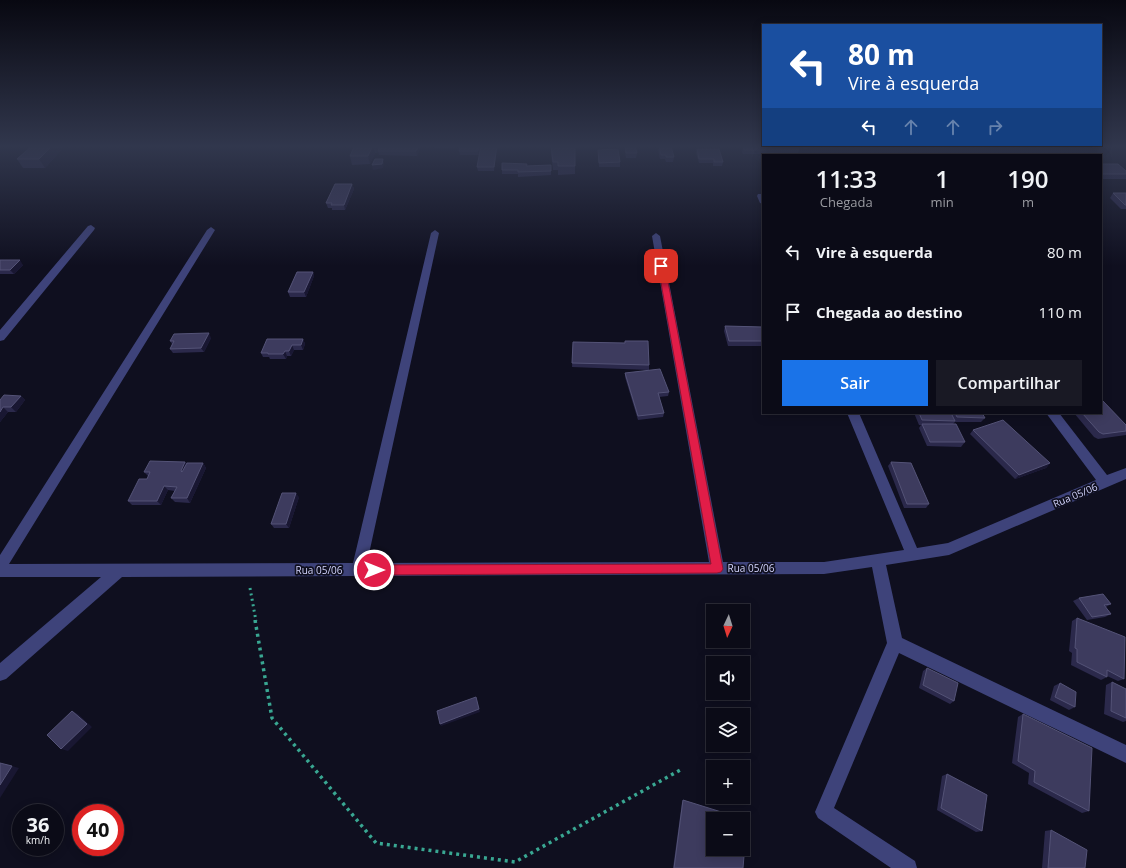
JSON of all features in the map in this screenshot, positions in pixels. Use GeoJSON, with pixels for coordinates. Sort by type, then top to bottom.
{"type":"FeatureCollection","features":[{"type":"Feature","properties":{"kind":"street"},"geometry":{"type":"LineString","coordinates":[[0,337],[91,228]]}},
{"type":"Feature","properties":{"kind":"street"},"geometry":{"type":"LineString","coordinates":[[0,567],[211,230]]}},
{"type":"Feature","properties":{"kind":"street"},"geometry":{"type":"LineString","coordinates":[[358,570],[435,233]]}},
{"type":"Feature","properties":{"kind":"street"},"geometry":{"type":"LineString","coordinates":[[656,236],[717,569]]}},
{"type":"Feature","properties":{"kind":"street"},"geometry":{"type":"LineString","coordinates":[[853,414],[913,555]]}},
{"type":"Feature","properties":{"kind":"street"},"geometry":{"type":"LineString","coordinates":[[1053,414],[1105,482]]}},
{"type":"Feature","properties":{"kind":"street","name":"Rua 05/06"},"geometry":{"type":"LineString","coordinates":[[0,571],[824,568],[878,561],[948,549],[1126,473]]}},
{"type":"Feature","properties":{"kind":"street"},"geometry":{"type":"LineString","coordinates":[[878,561],[895,643],[824,812],[908,868]]}},
{"type":"Feature","properties":{"kind":"street"},"geometry":{"type":"LineString","coordinates":[[0,673],[119,571]]}},
{"type":"Feature","properties":{"kind":"street"},"geometry":{"type":"LineString","coordinates":[[895,643],[1126,754]]}},
{"type":"Feature","properties":{"kind":"path"},"geometry":{"type":"LineString","coordinates":[[247,570],[272,718],[376,843],[516,862],[682,769]]}},
{"type":"Feature","properties":{"kind":"building"},"geometry":{"type":"Polygon","coordinates":[[[334,186],[351,186],[344,205],[331,205],[332,203],[326,203],[334,186]]]}},
{"type":"Feature","properties":{"kind":"building"},"geometry":{"type":"Polygon","coordinates":[[[1113,193],[1126,193],[1126,205],[1125,205],[1113,193]]]}},
{"type":"Feature","properties":{"kind":"building"},"geometry":{"type":"Polygon","coordinates":[[[0,260],[20,260],[10,270],[0,270],[0,260]]]}},
{"type":"Feature","properties":{"kind":"building"},"geometry":{"type":"Polygon","coordinates":[[[297,272],[313,272],[304,292],[288,292],[297,272]]]}},
{"type":"Feature","properties":{"kind":"building"},"geometry":{"type":"Polygon","coordinates":[[[725,326],[762,327],[762,341],[729,341],[725,326]]]}},
{"type":"Feature","properties":{"kind":"building"},"geometry":{"type":"Polygon","coordinates":[[[209,333],[201,348],[170,349],[174,341],[170,341],[174,334],[209,333]]]}},
{"type":"Feature","properties":{"kind":"building"},"geometry":{"type":"Polygon","coordinates":[[[267,339],[303,339],[301,345],[292,345],[289,351],[285,351],[283,354],[261,353],[267,339]]]}},
{"type":"Feature","properties":{"kind":"building"},"geometry":{"type":"Polygon","coordinates":[[[625,341],[648,341],[649,365],[572,363],[573,342],[625,343],[625,341]]]}},
{"type":"Feature","properties":{"kind":"building"},"geometry":{"type":"Polygon","coordinates":[[[660,369],[669,392],[658,393],[664,413],[638,416],[625,373],[660,369]]]}},
{"type":"Feature","properties":{"kind":"building"},"geometry":{"type":"Polygon","coordinates":[[[4,395],[21,396],[11,407],[3,407],[0,412],[0,400],[4,395]]]}},
{"type":"Feature","properties":{"kind":"building"},"geometry":{"type":"Polygon","coordinates":[[[1102,400],[1126,425],[1126,431],[1103,434],[1099,432],[1083,414],[1102,414],[1102,400]]]}},
{"type":"Feature","properties":{"kind":"building"},"geometry":{"type":"Polygon","coordinates":[[[919,414],[952,414],[955,421],[922,420],[919,414]]]}},
{"type":"Feature","properties":{"kind":"building"},"geometry":{"type":"Polygon","coordinates":[[[956,414],[983,414],[985,418],[957,417],[956,414]]]}},
{"type":"Feature","properties":{"kind":"building"},"geometry":{"type":"Polygon","coordinates":[[[1003,420],[1050,463],[1019,475],[973,430],[1003,420]]]}},
{"type":"Feature","properties":{"kind":"building"},"geometry":{"type":"Polygon","coordinates":[[[922,424],[956,424],[965,442],[930,442],[922,424]]]}},
{"type":"Feature","properties":{"kind":"building"},"geometry":{"type":"Polygon","coordinates":[[[150,461],[185,462],[181,471],[182,472],[187,463],[203,463],[187,498],[171,498],[177,487],[164,486],[157,501],[128,501],[139,479],[147,479],[150,472],[144,472],[150,461]]]}},
{"type":"Feature","properties":{"kind":"building"},"geometry":{"type":"Polygon","coordinates":[[[891,462],[911,463],[929,504],[907,504],[891,462]]]}},
{"type":"Feature","properties":{"kind":"building"},"geometry":{"type":"Polygon","coordinates":[[[282,493],[296,493],[286,524],[271,524],[282,493]]]}},
{"type":"Feature","properties":{"kind":"building"},"geometry":{"type":"Polygon","coordinates":[[[1103,594],[1111,604],[1104,605],[1111,614],[1092,617],[1079,598],[1103,594]]]}},
{"type":"Feature","properties":{"kind":"building"},"geometry":{"type":"Polygon","coordinates":[[[1077,618],[1125,637],[1124,679],[1107,670],[1107,677],[1077,662],[1077,649],[1075,648],[1077,618]]]}},
{"type":"Feature","properties":{"kind":"building"},"geometry":{"type":"Polygon","coordinates":[[[927,668],[958,683],[954,701],[923,685],[927,668]]]}},
{"type":"Feature","properties":{"kind":"building"},"geometry":{"type":"Polygon","coordinates":[[[1112,682],[1126,689],[1126,718],[1111,711],[1112,682]]]}},
{"type":"Feature","properties":{"kind":"building"},"geometry":{"type":"Polygon","coordinates":[[[1060,683],[1076,692],[1075,707],[1055,697],[1060,683]]]}},
{"type":"Feature","properties":{"kind":"building"},"geometry":{"type":"Polygon","coordinates":[[[476,697],[479,709],[440,724],[437,711],[476,697]]]}},
{"type":"Feature","properties":{"kind":"building"},"geometry":{"type":"Polygon","coordinates":[[[72,711],[87,724],[61,749],[47,735],[72,711]]]}},
{"type":"Feature","properties":{"kind":"building"},"geometry":{"type":"Polygon","coordinates":[[[1023,714],[1092,748],[1089,811],[1034,782],[1035,771],[1018,761],[1023,714]]]}},
{"type":"Feature","properties":{"kind":"building"},"geometry":{"type":"Polygon","coordinates":[[[0,763],[12,766],[0,785],[0,763]]]}},
{"type":"Feature","properties":{"kind":"building"},"geometry":{"type":"Polygon","coordinates":[[[947,774],[987,795],[982,831],[941,808],[947,774]]]}},
{"type":"Feature","properties":{"kind":"building"},"geometry":{"type":"Polygon","coordinates":[[[683,800],[721,812],[706,812],[706,856],[744,856],[743,868],[674,868],[683,800]]]}},
{"type":"Feature","properties":{"kind":"building"},"geometry":{"type":"Polygon","coordinates":[[[1051,830],[1087,850],[1085,868],[1048,868],[1051,830]]]}},
{"type":"Feature","properties":{"kind":"route"},"geometry":{"type":"LineString","coordinates":[[374,570],[717,569],[661,266]]}}]}
